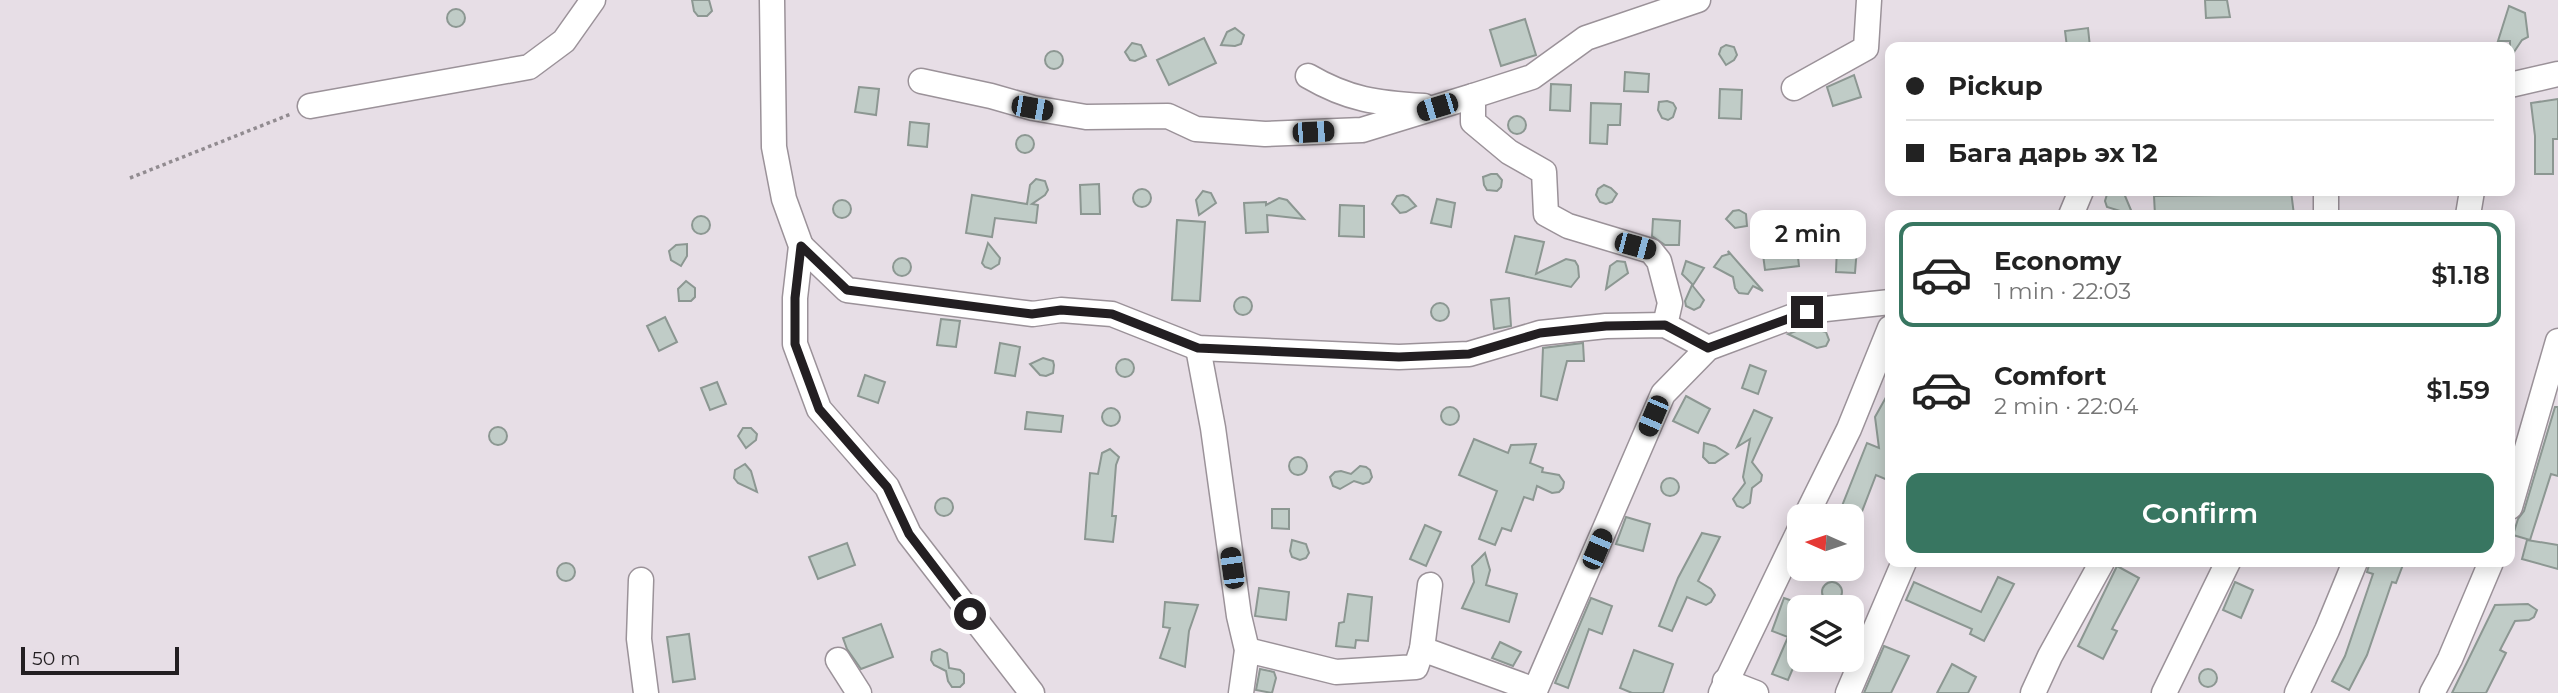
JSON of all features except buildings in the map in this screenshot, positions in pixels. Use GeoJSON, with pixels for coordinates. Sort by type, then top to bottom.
{"type":"FeatureCollection","features":[{"type":"Feature","properties":{"kind":"street"},"geometry":{"type":"LineString","coordinates":[[310,107],[529,67],[564,41],[593,0]]}},
{"type":"Feature","properties":{"kind":"street"},"geometry":{"type":"LineString","coordinates":[[772,0],[774,147],[784,199],[801,246],[847,290],[1032,314],[1061,310],[1112,314],[1198,348],[1399,357],[1469,354],[1540,333],[1606,326],[1665,325],[1708,348]]}},
{"type":"Feature","properties":{"kind":"street"},"geometry":{"type":"LineString","coordinates":[[920,81],[1032,108],[1086,117],[1168,116],[1196,129],[1265,134],[1362,130],[1532,77],[1586,38],[1698,0]]}},
{"type":"Feature","properties":{"kind":"street"},"geometry":{"type":"LineString","coordinates":[[1794,88],[1866,48],[1869,0]]}},
{"type":"Feature","properties":{"kind":"street"},"geometry":{"type":"LineString","coordinates":[[2515,84],[2558,74]]}},
{"type":"Feature","properties":{"kind":"street"},"geometry":{"type":"LineString","coordinates":[[1308,76],[1334,91],[1366,101],[1437,107]]}},
{"type":"Feature","properties":{"kind":"street"},"geometry":{"type":"LineString","coordinates":[[1473,96],[1473,122],[1509,152],[1544,172],[1546,214],[1568,226],[1651,251],[1659,261],[1670,303],[1665,325]]}},
{"type":"Feature","properties":{"kind":"street"},"geometry":{"type":"LineString","coordinates":[[801,246],[795,298],[795,344],[819,409],[887,487],[909,534],[1032,693]]}},
{"type":"Feature","properties":{"kind":"street"},"geometry":{"type":"LineString","coordinates":[[1422,649],[1535,692],[1663,394],[1708,348],[1807,312],[1885,303]]}},
{"type":"Feature","properties":{"kind":"street"},"geometry":{"type":"LineString","coordinates":[[1812,504],[1849,429],[1885,340]]}},
{"type":"Feature","properties":{"kind":"street"},"geometry":{"type":"LineString","coordinates":[[2515,490],[2558,341]]}},
{"type":"Feature","properties":{"kind":"street"},"geometry":{"type":"LineString","coordinates":[[1198,348],[1213,428],[1239,616],[1247,650],[1241,693]]}},
{"type":"Feature","properties":{"kind":"street"},"geometry":{"type":"LineString","coordinates":[[1756,693],[1723,687],[1787,556]]}},
{"type":"Feature","properties":{"kind":"street"},"geometry":{"type":"LineString","coordinates":[[1849,693],[1902,567]]}},
{"type":"Feature","properties":{"kind":"street"},"geometry":{"type":"LineString","coordinates":[[2033,693],[2050,656],[2099,567]]}},
{"type":"Feature","properties":{"kind":"street"},"geometry":{"type":"LineString","coordinates":[[2164,693],[2226,567]]}},
{"type":"Feature","properties":{"kind":"street"},"geometry":{"type":"LineString","coordinates":[[2297,693],[2328,630],[2353,567]]}},
{"type":"Feature","properties":{"kind":"street"},"geometry":{"type":"LineString","coordinates":[[2432,693],[2451,659],[2489,567]]}},
{"type":"Feature","properties":{"kind":"street"},"geometry":{"type":"LineString","coordinates":[[641,580],[639,639],[646,693]]}},
{"type":"Feature","properties":{"kind":"street"},"geometry":{"type":"LineString","coordinates":[[1247,650],[1336,672],[1416,667],[1422,649],[1430,585]]}},
{"type":"Feature","properties":{"kind":"street"},"geometry":{"type":"LineString","coordinates":[[838,660],[859,693]]}},
{"type":"Feature","properties":{"kind":"path"},"geometry":{"type":"LineString","coordinates":[[131,178],[310,107]]}},
{"type":"Feature","properties":{"kind":"route"},"geometry":{"type":"LineString","coordinates":[[970,614],[909,534],[887,487],[819,409],[795,344],[795,298],[801,246],[847,290],[1032,314],[1061,310],[1112,314],[1198,348],[1399,357],[1469,354],[1540,333],[1606,326],[1665,325],[1708,348],[1807,312]]}}]}
